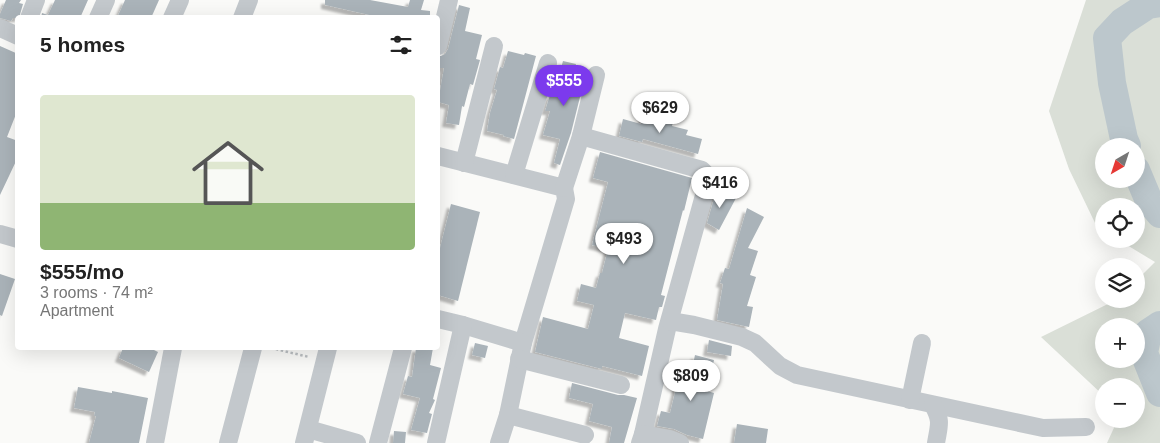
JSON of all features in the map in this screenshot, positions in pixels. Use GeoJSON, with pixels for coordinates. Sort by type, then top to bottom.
{"type":"FeatureCollection","features":[{"type":"Feature","properties":{"kind":"street"},"geometry":{"type":"LineString","coordinates":[[30,15],[36,0]]}},
{"type":"Feature","properties":{"kind":"street"},"geometry":{"type":"LineString","coordinates":[[99,15],[106,0]]}},
{"type":"Feature","properties":{"kind":"street"},"geometry":{"type":"LineString","coordinates":[[173,15],[180,0]]}},
{"type":"Feature","properties":{"kind":"street"},"geometry":{"type":"LineString","coordinates":[[243,15],[249,0]]}},
{"type":"Feature","properties":{"kind":"street"},"geometry":{"type":"LineString","coordinates":[[440,35],[449,0]]}},
{"type":"Feature","properties":{"kind":"street"},"geometry":{"type":"LineString","coordinates":[[0,28],[15,35]]}},
{"type":"Feature","properties":{"kind":"street"},"geometry":{"type":"LineString","coordinates":[[464,163],[494,46]]}},
{"type":"Feature","properties":{"kind":"street"},"geometry":{"type":"LineString","coordinates":[[514,175],[548,63]]}},
{"type":"Feature","properties":{"kind":"street"},"geometry":{"type":"LineString","coordinates":[[499,443],[508,415],[521,351],[566,199],[564,188],[581,136],[596,75]]}},
{"type":"Feature","properties":{"kind":"street"},"geometry":{"type":"LineString","coordinates":[[581,136],[702,170],[707,175],[708,181],[667,329],[641,439],[670,439],[680,443]]}},
{"type":"Feature","properties":{"kind":"street"},"geometry":{"type":"LineString","coordinates":[[440,157],[564,188]]}},
{"type":"Feature","properties":{"kind":"street"},"geometry":{"type":"LineString","coordinates":[[0,234],[15,238]]}},
{"type":"Feature","properties":{"kind":"street"},"geometry":{"type":"LineString","coordinates":[[440,319],[463,325],[521,351],[621,385]]}},
{"type":"Feature","properties":{"kind":"street"},"geometry":{"type":"LineString","coordinates":[[670,320],[742,337],[755,343],[780,366],[797,375],[1043,428],[1086,427]]}},
{"type":"Feature","properties":{"kind":"street"},"geometry":{"type":"LineString","coordinates":[[436,443],[463,325]]}},
{"type":"Feature","properties":{"kind":"street"},"geometry":{"type":"LineString","coordinates":[[910,400],[922,343]]}},
{"type":"Feature","properties":{"kind":"street"},"geometry":{"type":"LineString","coordinates":[[154,443],[174,350]]}},
{"type":"Feature","properties":{"kind":"street"},"geometry":{"type":"LineString","coordinates":[[228,443],[252,350]]}},
{"type":"Feature","properties":{"kind":"street"},"geometry":{"type":"LineString","coordinates":[[378,443],[402,350]]}},
{"type":"Feature","properties":{"kind":"street"},"geometry":{"type":"LineString","coordinates":[[326,354],[306,436],[357,443]]}},
{"type":"Feature","properties":{"kind":"street"},"geometry":{"type":"LineString","coordinates":[[933,405],[940,422],[936,443]]}},
{"type":"Feature","properties":{"kind":"street"},"geometry":{"type":"LineString","coordinates":[[508,415],[585,435]]}},
{"type":"Feature","properties":{"kind":"path"},"geometry":{"type":"LineString","coordinates":[[289,350],[326,354]]}},
{"type":"Feature","properties":{"kind":"shaded area"},"geometry":{"type":"Polygon","coordinates":[[[1086,0],[1160,0],[1160,443],[1107,443],[1114,428],[1145,428],[1145,378],[1095,378],[1095,388],[1041,337],[1100,308],[1145,308],[1145,272],[1155,262],[1132,248],[1145,248],[1145,198],[1095,198],[1095,223],[1069,169],[1049,111],[1086,0]]]}},
{"type":"Feature","properties":{"kind":"building"},"geometry":{"type":"Polygon","coordinates":[[[6,0],[21,0],[19,3],[23,4],[20,15],[15,15],[15,18],[11,21],[0,18],[6,0]]]}},
{"type":"Feature","properties":{"kind":"building"},"geometry":{"type":"Polygon","coordinates":[[[55,0],[88,0],[81,15],[48,15],[55,0]]]}},
{"type":"Feature","properties":{"kind":"building"},"geometry":{"type":"Polygon","coordinates":[[[125,0],[159,0],[152,15],[118,15],[125,0]]]}},
{"type":"Feature","properties":{"kind":"building"},"geometry":{"type":"Polygon","coordinates":[[[325,0],[370,0],[408,7],[410,0],[424,0],[421,10],[430,11],[430,15],[370,15],[325,5],[325,0]]]}},
{"type":"Feature","properties":{"kind":"building"},"geometry":{"type":"Polygon","coordinates":[[[459,5],[470,8],[465,31],[482,35],[476,59],[480,60],[473,85],[470,84],[464,107],[462,106],[459,125],[446,123],[449,105],[440,103],[444,68],[440,68],[440,56],[445,54],[448,49],[459,5]]]}},
{"type":"Feature","properties":{"kind":"building"},"geometry":{"type":"Polygon","coordinates":[[[0,46],[15,53],[15,117],[7,137],[15,140],[15,163],[0,195],[0,46]]]}},
{"type":"Feature","properties":{"kind":"building"},"geometry":{"type":"Polygon","coordinates":[[[508,51],[536,56],[514,139],[487,131],[497,90],[494,89],[500,67],[503,68],[508,51]]]}},
{"type":"Feature","properties":{"kind":"building"},"geometry":{"type":"Polygon","coordinates":[[[563,61],[576,64],[573,74],[585,77],[571,133],[560,165],[554,163],[560,139],[543,135],[550,111],[545,111],[550,95],[553,96],[563,61]]]}},
{"type":"Feature","properties":{"kind":"building"},"geometry":{"type":"Polygon","coordinates":[[[643,115],[673,122],[672,126],[688,130],[686,135],[702,139],[698,154],[643,139],[642,142],[619,136],[623,119],[641,124],[643,115]]]}},
{"type":"Feature","properties":{"kind":"building"},"geometry":{"type":"Polygon","coordinates":[[[600,152],[692,178],[661,295],[665,296],[662,307],[659,307],[656,320],[625,313],[619,338],[649,346],[642,376],[602,366],[602,369],[535,352],[543,317],[588,329],[594,305],[577,301],[581,284],[596,288],[608,249],[592,245],[608,182],[593,178],[600,152]]]}},
{"type":"Feature","properties":{"kind":"building"},"geometry":{"type":"Polygon","coordinates":[[[717,188],[736,198],[719,230],[707,223],[717,188]]]}},
{"type":"Feature","properties":{"kind":"building"},"geometry":{"type":"Polygon","coordinates":[[[451,204],[480,212],[458,301],[440,296],[440,248],[451,204]]]}},
{"type":"Feature","properties":{"kind":"building"},"geometry":{"type":"Polygon","coordinates":[[[747,208],[764,217],[748,248],[758,251],[750,275],[756,277],[747,306],[753,307],[749,327],[717,320],[723,284],[720,283],[725,268],[729,269],[747,208]]]}},
{"type":"Feature","properties":{"kind":"building"},"geometry":{"type":"Polygon","coordinates":[[[0,274],[15,279],[2,316],[0,315],[0,274]]]}},
{"type":"Feature","properties":{"kind":"building"},"geometry":{"type":"Polygon","coordinates":[[[709,340],[732,346],[731,356],[707,352],[709,340]]]}},
{"type":"Feature","properties":{"kind":"building"},"geometry":{"type":"Polygon","coordinates":[[[475,343],[488,346],[485,358],[472,355],[475,343]]]}},
{"type":"Feature","properties":{"kind":"building"},"geometry":{"type":"Polygon","coordinates":[[[122,350],[154,350],[158,352],[149,372],[119,358],[122,350]]]}},
{"type":"Feature","properties":{"kind":"building"},"geometry":{"type":"Polygon","coordinates":[[[416,350],[433,350],[430,365],[441,368],[433,399],[435,400],[429,413],[432,414],[427,433],[411,430],[420,398],[403,394],[408,376],[412,377],[416,350]]]}},
{"type":"Feature","properties":{"kind":"building"},"geometry":{"type":"Polygon","coordinates":[[[695,355],[714,360],[707,391],[714,393],[703,439],[674,429],[657,426],[661,411],[670,413],[677,384],[688,387],[695,355]]]}},
{"type":"Feature","properties":{"kind":"building"},"geometry":{"type":"Polygon","coordinates":[[[572,383],[637,398],[624,443],[609,443],[612,427],[589,421],[593,404],[569,398],[572,383]]]}},
{"type":"Feature","properties":{"kind":"building"},"geometry":{"type":"Polygon","coordinates":[[[78,387],[148,398],[139,443],[89,443],[96,416],[94,416],[95,412],[74,408],[78,387]]]}},
{"type":"Feature","properties":{"kind":"building"},"geometry":{"type":"Polygon","coordinates":[[[737,424],[768,429],[766,443],[734,443],[737,424]]]}},
{"type":"Feature","properties":{"kind":"building"},"geometry":{"type":"Polygon","coordinates":[[[394,431],[406,432],[405,443],[393,443],[394,431]]]}},
{"type":"Feature","properties":{"kind":"waterway"},"geometry":{"type":"LineString","coordinates":[[1124,138],[1112,83],[1107,38],[1122,22],[1148,5],[1160,3]]}},
{"type":"Feature","properties":{"kind":"waterway"},"geometry":{"type":"LineString","coordinates":[[1144,188],[1149,201],[1160,214]]}},
{"type":"Feature","properties":{"kind":"waterway"},"geometry":{"type":"LineString","coordinates":[[1160,325],[1148,333],[1144,353],[1160,393]]}}]}
